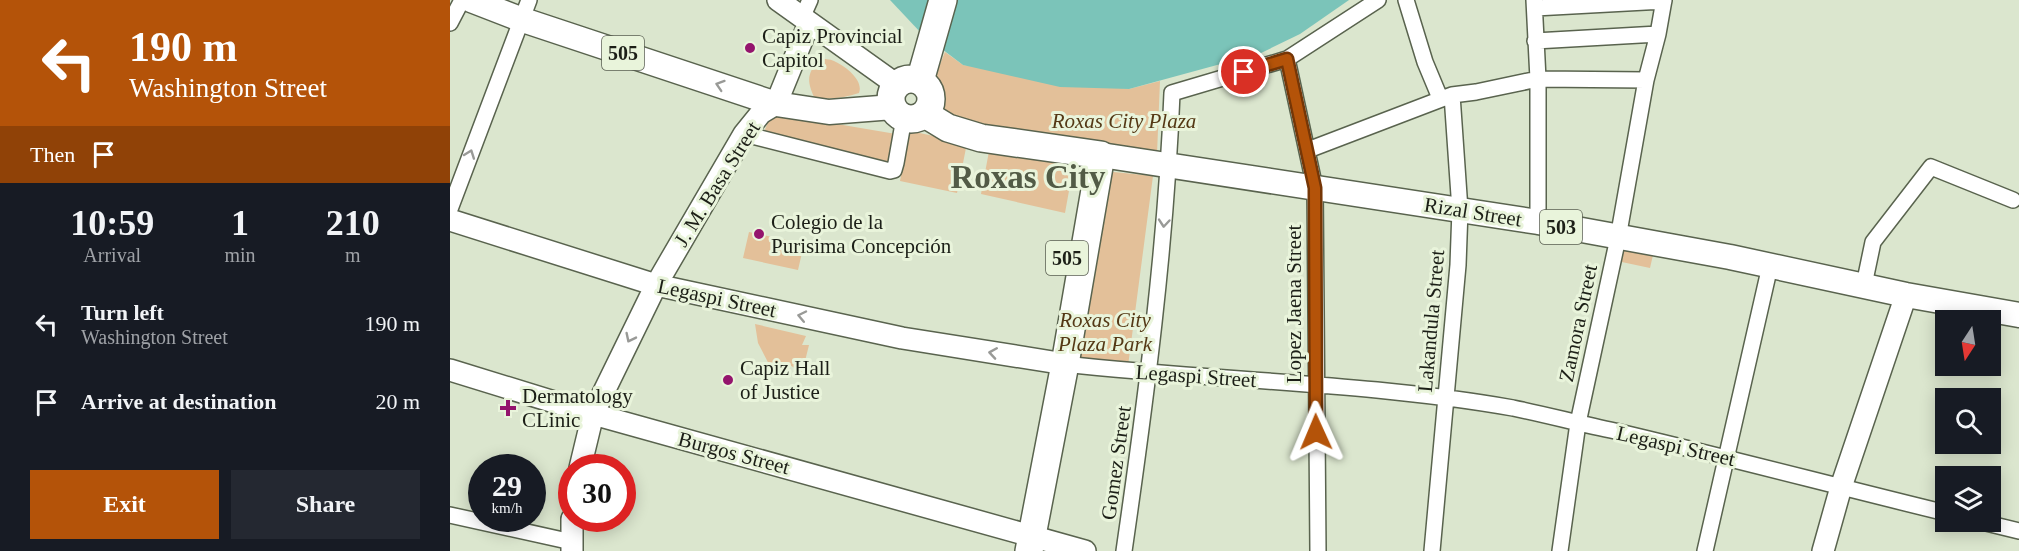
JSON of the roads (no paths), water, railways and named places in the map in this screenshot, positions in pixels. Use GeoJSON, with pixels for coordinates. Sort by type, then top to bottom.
{"type":"FeatureCollection","features":[{"type":"Feature","properties":{"kind":"highway"},"geometry":{"type":"LineString","coordinates":[[943,0],[929,48],[908,101],[948,128],[981,138],[1091,154]]}},
{"type":"Feature","properties":{"kind":"highway","name":"505"},"geometry":{"type":"LineString","coordinates":[[1024,542],[1058,364],[1094,201],[1091,154]]}},
{"type":"Feature","properties":{"kind":"main road","name":"505"},"geometry":{"type":"LineString","coordinates":[[471,0],[524,10],[776,104],[829,112],[908,101]]}},
{"type":"Feature","properties":{"kind":"main road","name":"Rizal Street"},"geometry":{"type":"LineString","coordinates":[[1091,154],[1538,222],[1730,257],[1906,295],[2019,315]]}},
{"type":"Feature","properties":{"kind":"street"},"geometry":{"type":"LineString","coordinates":[[450,23],[462,0]]}},
{"type":"Feature","properties":{"kind":"street"},"geometry":{"type":"LineString","coordinates":[[744,134],[890,171],[894,170],[896,163],[908,101],[807,13],[778,0]]}},
{"type":"Feature","properties":{"kind":"street"},"geometry":{"type":"LineString","coordinates":[[1287,59],[1378,0]]}},
{"type":"Feature","properties":{"kind":"street","name":"Lakandula Street"},"geometry":{"type":"LineString","coordinates":[[1406,0],[1425,62],[1446,96],[1460,210],[1458,265],[1431,551]]}},
{"type":"Feature","properties":{"kind":"street"},"geometry":{"type":"LineString","coordinates":[[1538,222],[1538,79],[1535,4],[1664,1]]}},
{"type":"Feature","properties":{"kind":"street","name":"Zamora Street"},"geometry":{"type":"LineString","coordinates":[[1560,551],[1578,423],[1618,238],[1646,80],[1664,1]]}},
{"type":"Feature","properties":{"kind":"street"},"geometry":{"type":"LineString","coordinates":[[450,209],[524,10]]}},
{"type":"Feature","properties":{"kind":"street","name":"J. M. Basa Street"},"geometry":{"type":"LineString","coordinates":[[583,454],[593,414],[656,285],[744,134],[761,113],[776,104],[807,13]]}},
{"type":"Feature","properties":{"kind":"street"},"geometry":{"type":"LineString","coordinates":[[1535,40],[1658,34]]}},
{"type":"Feature","properties":{"kind":"street","name":"Lopez Jaena Street"},"geometry":{"type":"LineString","coordinates":[[1287,59],[1315,188],[1318,551]]}},
{"type":"Feature","properties":{"kind":"street","name":"Gomez Street"},"geometry":{"type":"LineString","coordinates":[[1124,551],[1150,374],[1169,165],[1172,93],[1287,59]]}},
{"type":"Feature","properties":{"kind":"street"},"geometry":{"type":"LineString","coordinates":[[1308,150],[1446,96],[1538,79],[1646,80]]}},
{"type":"Feature","properties":{"kind":"street"},"geometry":{"type":"LineString","coordinates":[[1864,285],[1872,243],[1931,167],[2013,200]]}},
{"type":"Feature","properties":{"kind":"street","name":"Legaspi Street"},"geometry":{"type":"LineString","coordinates":[[450,220],[656,285],[902,338],[1058,364],[1150,374],[1316,385],[1514,409],[1726,457],[1935,510]]}},
{"type":"Feature","properties":{"kind":"street"},"geometry":{"type":"LineString","coordinates":[[1705,551],[1770,266]]}},
{"type":"Feature","properties":{"kind":"street"},"geometry":{"type":"LineString","coordinates":[[1823,551],[1841,487],[1906,295]]}},
{"type":"Feature","properties":{"kind":"street","name":"Burgos Street"},"geometry":{"type":"LineString","coordinates":[[450,370],[1024,542],[1085,551]]}},
{"type":"Feature","properties":{"kind":"street"},"geometry":{"type":"LineString","coordinates":[[450,515],[572,546]]}},
{"type":"Feature","properties":{"kind":"street"},"geometry":{"type":"LineString","coordinates":[[2001,527],[2019,531]]}},
{"type":"Feature","properties":{"kind":"water"},"geometry":{"type":"Polygon","coordinates":[[[890,0],[1349,0],[1300,34],[1261,53],[1129,89],[1060,87],[963,65],[922,34],[890,0]]]}},
{"type":"Feature","properties":{"kind":"place","name":"Capiz Provincial Capitol"},"geometry":{"type":"Point","coordinates":[750,48]}},
{"type":"Feature","properties":{"kind":"place","name":"Colegio de la Purisima Concepción"},"geometry":{"type":"Point","coordinates":[759,234]}},
{"type":"Feature","properties":{"kind":"place","name":"Capiz Hall of Justice"},"geometry":{"type":"Point","coordinates":[728,380]}},
{"type":"Feature","properties":{"kind":"place","name":"Dermatology CLinic"},"geometry":{"type":"Point","coordinates":[508,408]}},
{"type":"Feature","properties":{"kind":"district","name":"Roxas City"},"geometry":{"type":"Point","coordinates":[1028,177]}},
{"type":"Feature","properties":{"kind":"park label","name":"Roxas City Plaza"},"geometry":{"type":"Point","coordinates":[1124,121]}},
{"type":"Feature","properties":{"kind":"park label","name":"Roxas City Plaza Park"},"geometry":{"type":"Point","coordinates":[1105,332]}}]}
